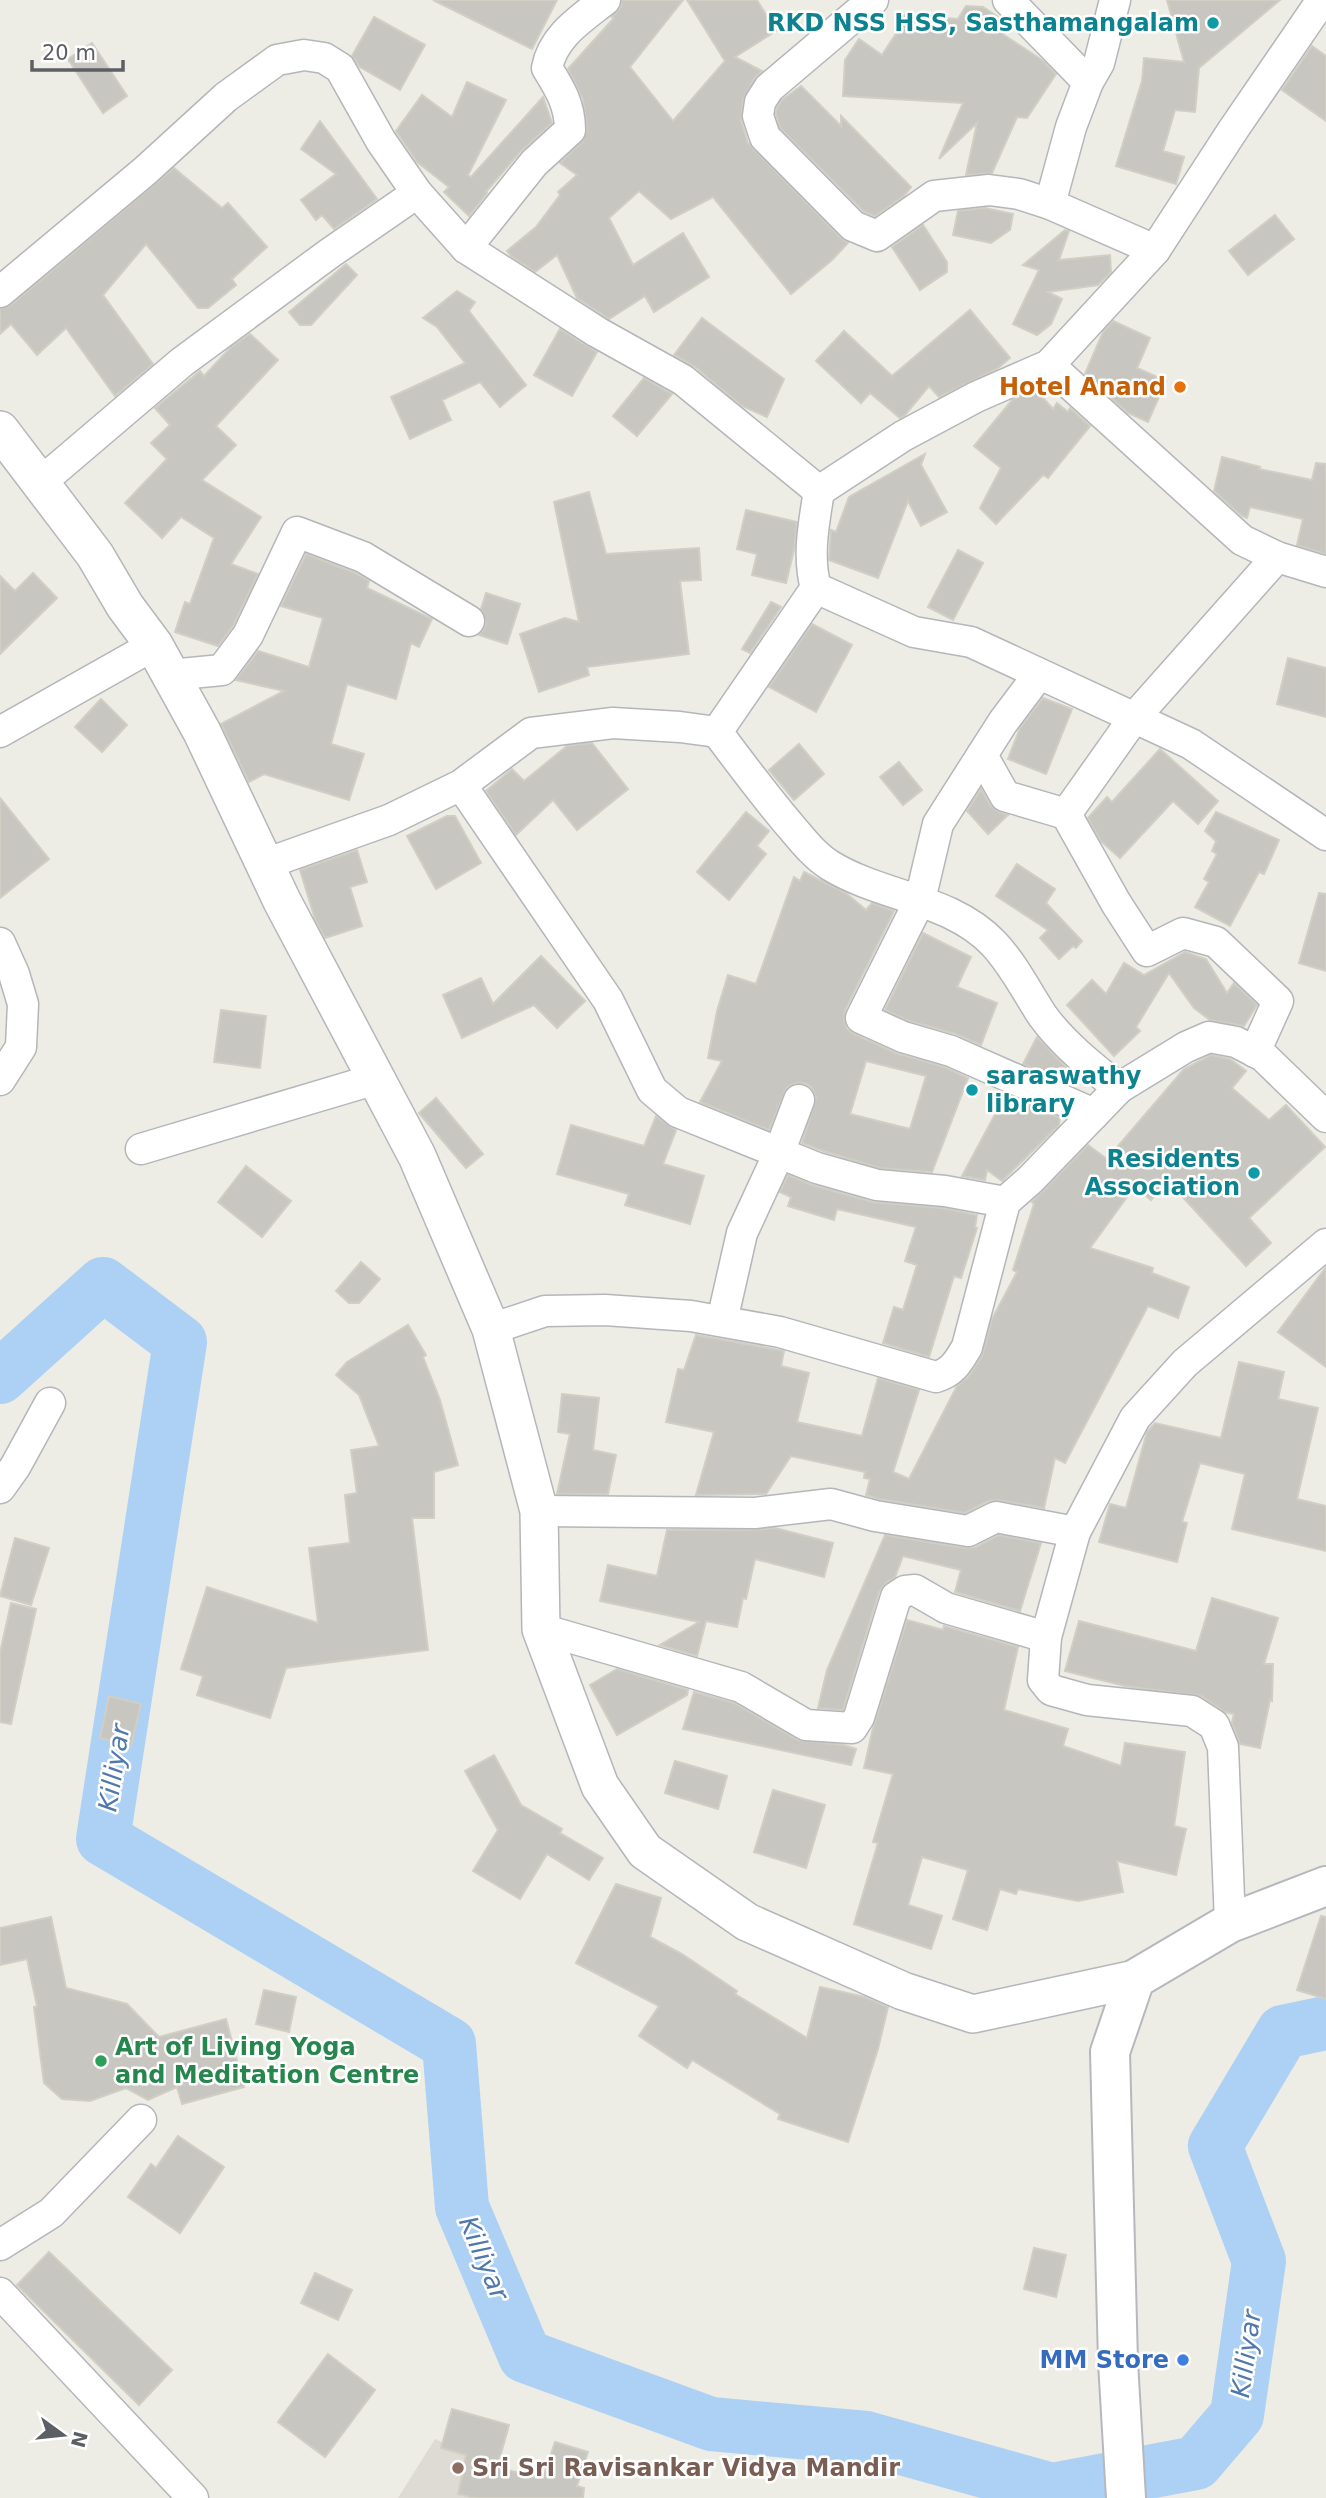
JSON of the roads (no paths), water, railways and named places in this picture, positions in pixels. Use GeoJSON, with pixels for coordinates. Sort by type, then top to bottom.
{"type":"FeatureCollection","features":[{"type":"Feature","properties":{"kind":"main road"},"geometry":{"type":"LineString","coordinates":[[1126,2498],[1118,2362],[1110,2052],[1135,1979],[1230,1923],[1326,1886]]}},
{"type":"Feature","properties":{"kind":"street"},"geometry":{"type":"LineString","coordinates":[[466,248],[534,163],[570,130],[570,114],[565,98],[547,68],[549,59],[555,44],[605,0]]}},
{"type":"Feature","properties":{"kind":"street"},"geometry":{"type":"LineString","coordinates":[[873,0],[769,89],[760,102],[758,116],[765,137],[853,226],[877,236],[934,196],[989,190],[1019,194],[1050,204],[1155,250]]}},
{"type":"Feature","properties":{"kind":"street"},"geometry":{"type":"LineString","coordinates":[[1008,0],[1088,82]]}},
{"type":"Feature","properties":{"kind":"street"},"geometry":{"type":"LineString","coordinates":[[1050,204],[1071,127],[1088,82],[1099,63],[1115,0]]}},
{"type":"Feature","properties":{"kind":"street"},"geometry":{"type":"LineString","coordinates":[[1322,0],[1155,250],[1049,365],[976,397],[903,436],[819,491],[813,525],[811,573],[816,588],[914,632],[971,642],[1191,744],[1326,835]]}},
{"type":"Feature","properties":{"kind":"street"},"geometry":{"type":"LineString","coordinates":[[0,292],[145,171],[226,97],[277,60],[304,55],[324,58],[340,68],[381,141],[417,193],[466,248],[597,332],[683,380],[819,491]]}},
{"type":"Feature","properties":{"kind":"street"},"geometry":{"type":"LineString","coordinates":[[41,482],[182,362],[417,193]]}},
{"type":"Feature","properties":{"kind":"street"},"geometry":{"type":"LineString","coordinates":[[1049,365],[1242,540],[1277,557],[1326,572]]}},
{"type":"Feature","properties":{"kind":"street"},"geometry":{"type":"LineString","coordinates":[[0,430],[95,555],[125,606],[162,660],[417,1156],[491,1329],[539,1511],[541,1629],[600,1786],[645,1851],[747,1922],[903,1991],[973,2014],[1135,1979]]}},
{"type":"Feature","properties":{"kind":"street"},"geometry":{"type":"LineString","coordinates":[[0,732],[162,660],[222,670],[248,635],[297,532],[363,558],[468,621]]}},
{"type":"Feature","properties":{"kind":"street"},"geometry":{"type":"LineString","coordinates":[[1066,814],[1134,718],[1277,557]]}},
{"type":"Feature","properties":{"kind":"street"},"geometry":{"type":"LineString","coordinates":[[717,732],[816,588]]}},
{"type":"Feature","properties":{"kind":"street"},"geometry":{"type":"LineString","coordinates":[[1039,674],[1003,722],[938,824],[920,900],[861,1017],[903,1037],[951,1051],[1094,1114]]}},
{"type":"Feature","properties":{"kind":"street"},"geometry":{"type":"LineString","coordinates":[[265,864],[389,820],[461,785],[531,733],[613,723],[717,732],[778,812],[806,845],[828,865],[869,884],[920,900],[965,922],[994,943],[1044,1017],[1088,1065],[1119,1088]]}},
{"type":"Feature","properties":{"kind":"street"},"geometry":{"type":"LineString","coordinates":[[982,755],[1005,796],[1066,814],[1116,903],[1147,951],[1183,933],[1216,942],[1278,1001],[1255,1052]]}},
{"type":"Feature","properties":{"kind":"street"},"geometry":{"type":"LineString","coordinates":[[461,785],[608,1000],[652,1090],[678,1112],[817,1168],[877,1185],[946,1191],[1005,1202]]}},
{"type":"Feature","properties":{"kind":"street"},"geometry":{"type":"LineString","coordinates":[[0,943],[14,974],[23,1004],[22,1047],[0,1080]]}},
{"type":"Feature","properties":{"kind":"street"},"geometry":{"type":"LineString","coordinates":[[491,1329],[545,1311],[605,1310],[691,1316],[780,1332],[862,1354],[917,1373],[936,1377],[948,1374],[967,1347],[1005,1202],[1030,1180],[1119,1088],[1186,1046],[1209,1037],[1236,1042],[1263,1056],[1326,1117]]}},
{"type":"Feature","properties":{"kind":"street"},"geometry":{"type":"LineString","coordinates":[[141,1149],[376,1079]]}},
{"type":"Feature","properties":{"kind":"street"},"geometry":{"type":"LineString","coordinates":[[722,1321],[742,1233],[779,1153],[799,1100]]}},
{"type":"Feature","properties":{"kind":"street"},"geometry":{"type":"LineString","coordinates":[[1230,1923],[1223,1747],[1214,1725],[1192,1711],[1087,1700],[1051,1689],[1043,1679],[1046,1637],[1075,1532],[1135,1418],[1185,1363],[1326,1244]]}},
{"type":"Feature","properties":{"kind":"street"},"geometry":{"type":"LineString","coordinates":[[0,1488],[15,1467],[50,1402]]}},
{"type":"Feature","properties":{"kind":"street"},"geometry":{"type":"LineString","coordinates":[[539,1511],[755,1513],[831,1504],[875,1516],[968,1531],[996,1517],[1075,1532]]}},
{"type":"Feature","properties":{"kind":"street"},"geometry":{"type":"LineString","coordinates":[[541,1629],[741,1687],[806,1726],[852,1728],[859,1717],[896,1597],[905,1591],[915,1590],[946,1608],[1046,1637]]}},
{"type":"Feature","properties":{"kind":"street"},"geometry":{"type":"LineString","coordinates":[[0,2245],[51,2213],[141,2120]]}},
{"type":"Feature","properties":{"kind":"street"},"geometry":{"type":"LineString","coordinates":[[0,2293],[193,2498]]}},
{"type":"Feature","properties":{"kind":"waterway","name":"Killiyar"},"geometry":{"type":"LineString","coordinates":[[0,1377],[103,1284],[180,1342],[103,1839],[449,2044],[462,2207],[525,2356],[711,2424],[866,2438],[1052,2490],[1196,2463],[1237,2415],[1259,2261],[1215,2146],[1283,2032],[1326,2023]]}},
{"type":"Feature","properties":{"kind":"place","name":"RKD NSS HSS, Sasthamangalam"},"geometry":{"type":"Point","coordinates":[1213,23]}},
{"type":"Feature","properties":{"kind":"place","name":"Hotel Anand"},"geometry":{"type":"Point","coordinates":[1180,387]}},
{"type":"Feature","properties":{"kind":"place","name":"saraswathy library"},"geometry":{"type":"Point","coordinates":[972,1090]}},
{"type":"Feature","properties":{"kind":"place","name":"Residents Association"},"geometry":{"type":"Point","coordinates":[1254,1173]}},
{"type":"Feature","properties":{"kind":"place","name":"Art of Living Yoga and Meditation Centre"},"geometry":{"type":"Point","coordinates":[101,2061]}},
{"type":"Feature","properties":{"kind":"place","name":"MM Store"},"geometry":{"type":"Point","coordinates":[1183,2360]}},
{"type":"Feature","properties":{"kind":"place","name":"Sri Sri Ravisankar Vidya Mandir"},"geometry":{"type":"Point","coordinates":[458,2468]}}]}
